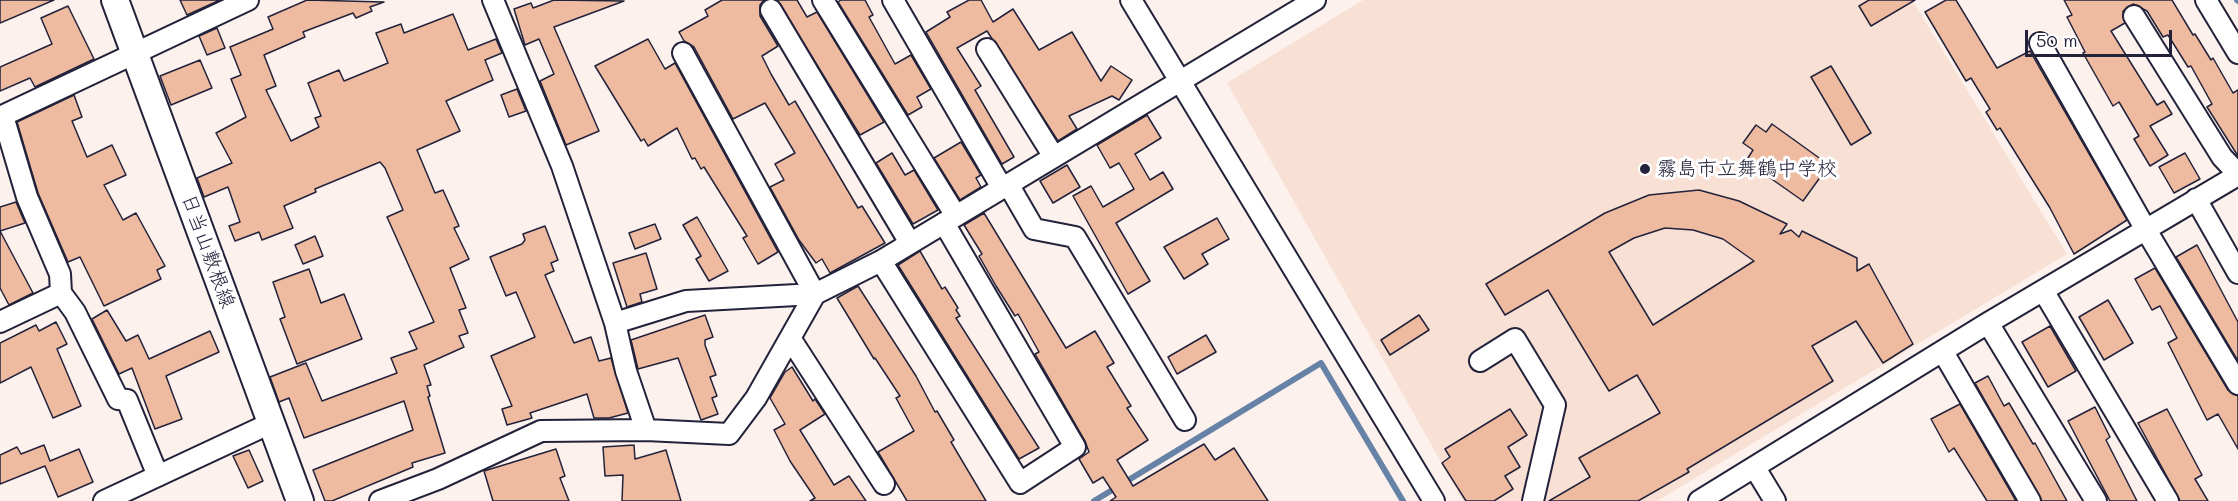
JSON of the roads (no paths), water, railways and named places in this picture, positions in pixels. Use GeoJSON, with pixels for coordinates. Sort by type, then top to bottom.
{"type":"FeatureCollection","features":[{"type":"Feature","properties":{"kind":"main road","name":"日当山敷根線"},"geometry":{"type":"LineString","coordinates":[[115,0],[300,501]]}},
{"type":"Feature","properties":{"kind":"street"},"geometry":{"type":"LineString","coordinates":[[158,476],[127,400],[118,399],[75,312],[61,293],[60,273],[27,197],[1,117],[134,52],[248,0]]}},
{"type":"Feature","properties":{"kind":"street"},"geometry":{"type":"LineString","coordinates":[[493,0],[562,166],[615,323],[626,371],[646,430]]}},
{"type":"Feature","properties":{"kind":"street"},"geometry":{"type":"LineString","coordinates":[[823,0],[950,219],[1075,447],[1020,483],[881,261]]}},
{"type":"Feature","properties":{"kind":"street"},"geometry":{"type":"LineString","coordinates":[[893,0],[1034,230],[1075,237],[1185,420]]}},
{"type":"Feature","properties":{"kind":"street"},"geometry":{"type":"LineString","coordinates":[[1131,0],[1434,501]]}},
{"type":"Feature","properties":{"kind":"street"},"geometry":{"type":"LineString","coordinates":[[615,323],[686,301],[815,294],[881,261],[1315,0]]}},
{"type":"Feature","properties":{"kind":"street"},"geometry":{"type":"LineString","coordinates":[[2206,0],[2238,53]]}},
{"type":"Feature","properties":{"kind":"street"},"geometry":{"type":"LineString","coordinates":[[771,10],[910,243]]}},
{"type":"Feature","properties":{"kind":"street"},"geometry":{"type":"LineString","coordinates":[[1699,501],[1988,323],[2044,292],[2238,174],[2222,157],[2134,16]]}},
{"type":"Feature","properties":{"kind":"street"},"geometry":{"type":"LineString","coordinates":[[2040,43],[2146,230],[2238,384]]}},
{"type":"Feature","properties":{"kind":"street"},"geometry":{"type":"LineString","coordinates":[[987,49],[1054,157]]}},
{"type":"Feature","properties":{"kind":"street"},"geometry":{"type":"LineString","coordinates":[[683,53],[815,294]]}},
{"type":"Feature","properties":{"kind":"street"},"geometry":{"type":"LineString","coordinates":[[2196,199],[2238,273]]}},
{"type":"Feature","properties":{"kind":"street"},"geometry":{"type":"LineString","coordinates":[[2044,292],[2168,501]]}},
{"type":"Feature","properties":{"kind":"street"},"geometry":{"type":"LineString","coordinates":[[0,322],[61,293]]}},
{"type":"Feature","properties":{"kind":"street"},"geometry":{"type":"LineString","coordinates":[[380,501],[438,479],[541,431],[646,430],[729,435],[756,398],[815,294]]}},
{"type":"Feature","properties":{"kind":"street"},"geometry":{"type":"LineString","coordinates":[[1988,323],[2096,501]]}},
{"type":"Feature","properties":{"kind":"street"},"geometry":{"type":"LineString","coordinates":[[790,338],[884,484]]}},
{"type":"Feature","properties":{"kind":"street"},"geometry":{"type":"LineString","coordinates":[[1480,361],[1515,339],[1555,405],[1533,501]]}},
{"type":"Feature","properties":{"kind":"street"},"geometry":{"type":"LineString","coordinates":[[1943,352],[2030,501]]}},
{"type":"Feature","properties":{"kind":"street"},"geometry":{"type":"LineString","coordinates":[[104,501],[272,423]]}},
{"type":"Feature","properties":{"kind":"street"},"geometry":{"type":"LineString","coordinates":[[1755,468],[1775,501]]}},
{"type":"Feature","properties":{"kind":"waterway"},"geometry":{"type":"LineString","coordinates":[[1094,501],[1321,363],[1403,501]]}},
{"type":"Feature","properties":{"kind":"place","name":"霧島市立舞鶴中学校"},"geometry":{"type":"Point","coordinates":[1645,169]}}]}
